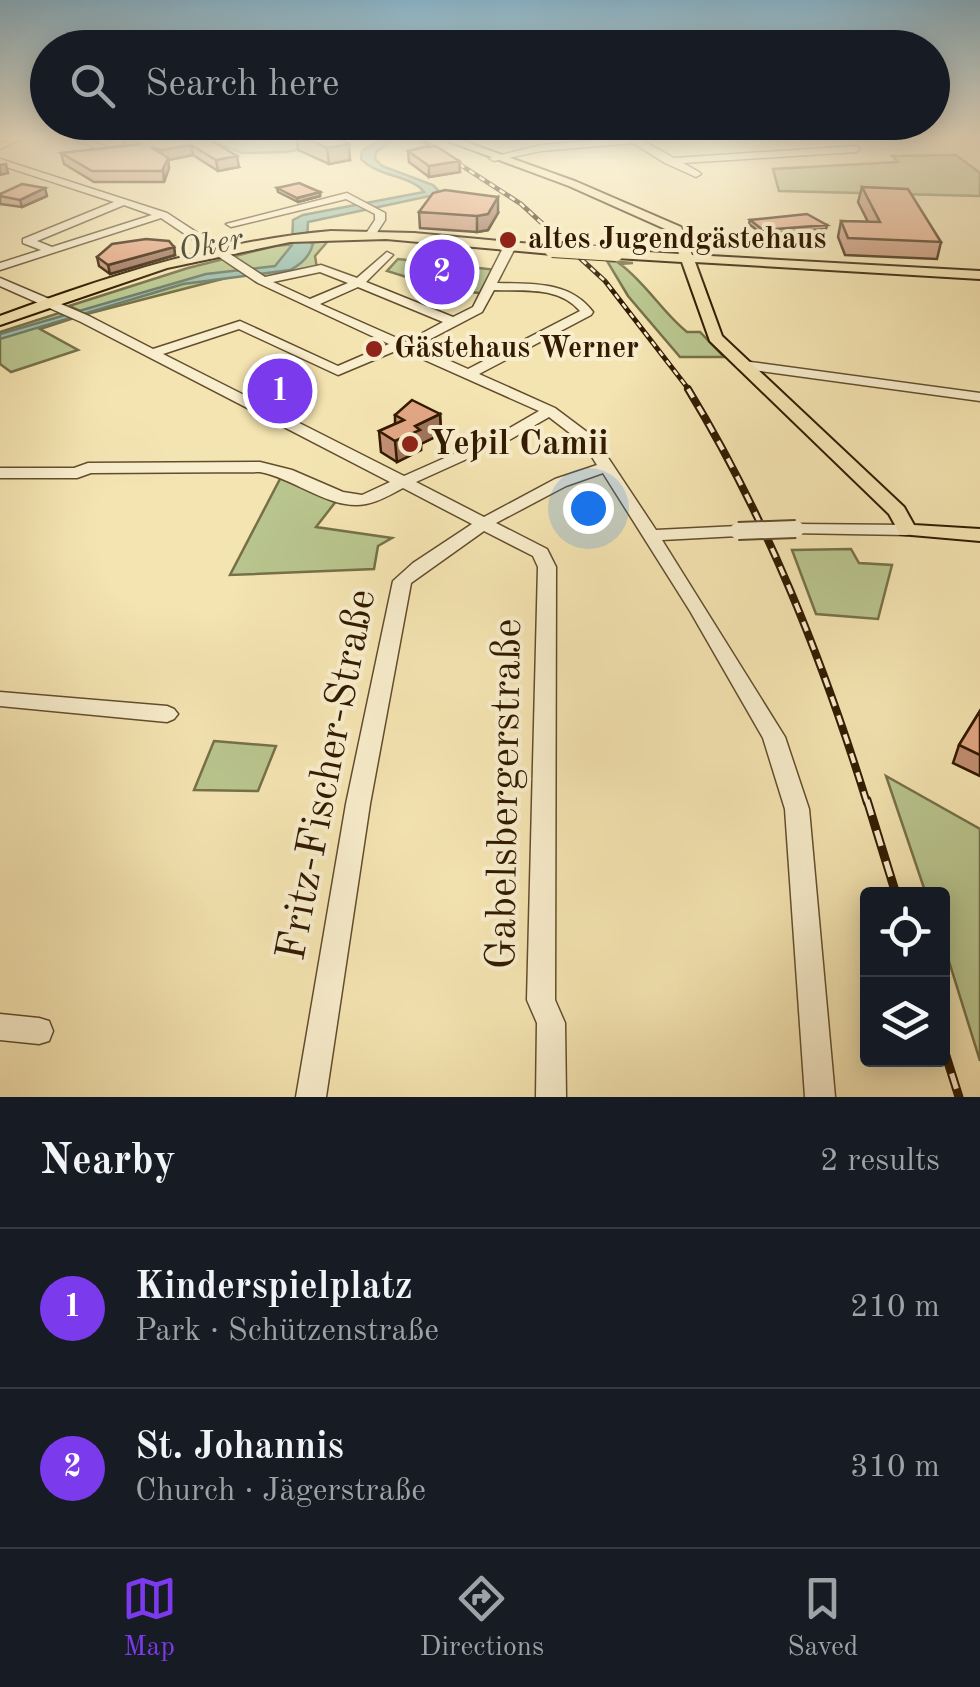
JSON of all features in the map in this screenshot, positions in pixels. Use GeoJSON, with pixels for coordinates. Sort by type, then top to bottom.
{"type":"FeatureCollection","features":[{"type":"Feature","properties":{"kind":"main road"},"geometry":{"type":"LineString","coordinates":[[586,189],[677,230],[690,260],[708,329],[898,511],[907,530],[980,535]]}},
{"type":"Feature","properties":{"kind":"main road"},"geometry":{"type":"LineString","coordinates":[[0,324],[220,254],[310,236],[370,234],[690,260],[980,275]]}},
{"type":"Feature","properties":{"kind":"street"},"geometry":{"type":"LineString","coordinates":[[79,189],[162,214],[252,274],[308,304],[550,411],[582,432],[608,467],[764,716],[791,786],[820,1097]]}},
{"type":"Feature","properties":{"kind":"street"},"geometry":{"type":"LineString","coordinates":[[231,224],[347,196],[376,210],[381,217],[370,234]]}},
{"type":"Feature","properties":{"kind":"street"},"geometry":{"type":"LineString","coordinates":[[51,250],[27,241],[115,202]]}},
{"type":"Feature","properties":{"kind":"street"},"geometry":{"type":"LineString","coordinates":[[0,267],[162,214]]}},
{"type":"Feature","properties":{"kind":"street"},"geometry":{"type":"LineString","coordinates":[[154,353],[240,324],[338,372],[456,323],[478,309],[508,250],[506,246]]}},
{"type":"Feature","properties":{"kind":"street"},"geometry":{"type":"LineString","coordinates":[[308,304],[359,283],[386,255]]}},
{"type":"Feature","properties":{"kind":"street"},"geometry":{"type":"LineString","coordinates":[[252,274],[317,268],[456,323]]}},
{"type":"Feature","properties":{"kind":"street","name":"Gabelsbergerstraße"},"geometry":{"type":"LineString","coordinates":[[0,282],[154,353],[541,553],[546,567],[542,1000],[551,1023],[550,1097]]}},
{"type":"Feature","properties":{"kind":"street"},"geometry":{"type":"LineString","coordinates":[[469,374],[587,312],[578,300],[565,294],[492,286]]}},
{"type":"Feature","properties":{"kind":"street"},"geometry":{"type":"LineString","coordinates":[[743,365],[980,397]]}},
{"type":"Feature","properties":{"kind":"street"},"geometry":{"type":"LineString","coordinates":[[0,473],[77,473],[88,468],[268,468],[356,500],[380,496],[550,411]]}},
{"type":"Feature","properties":{"kind":"street","name":"Fritz-Fischer-Straße"},"geometry":{"type":"LineString","coordinates":[[312,1097],[358,804],[402,582],[486,525],[583,472],[608,467]]}},
{"type":"Feature","properties":{"kind":"street"},"geometry":{"type":"LineString","coordinates":[[650,536],[796,529],[907,530]]}},
{"type":"Feature","properties":{"kind":"street"},"geometry":{"type":"LineString","coordinates":[[0,699],[167,714]]}},
{"type":"Feature","properties":{"kind":"street"},"geometry":{"type":"LineString","coordinates":[[0,1027],[39,1031]]}},
{"type":"Feature","properties":{"kind":"green space"},"geometry":{"type":"Polygon","coordinates":[[[980,189],[980,196],[779,191],[980,189]]]}},
{"type":"Feature","properties":{"kind":"green space"},"geometry":{"type":"Polygon","coordinates":[[[328,241],[315,256],[317,268],[267,280],[246,274],[226,278],[87,314],[69,306],[188,268],[275,246],[328,241]]]}},
{"type":"Feature","properties":{"kind":"green space"},"geometry":{"type":"Polygon","coordinates":[[[398,259],[497,270],[487,294],[445,289],[387,271],[398,259]]]}},
{"type":"Feature","properties":{"kind":"green space"},"geometry":{"type":"Polygon","coordinates":[[[607,261],[633,263],[620,264],[678,324],[687,332],[700,332],[724,357],[680,357],[628,296],[607,261]]]}},
{"type":"Feature","properties":{"kind":"green space"},"geometry":{"type":"Polygon","coordinates":[[[59,313],[74,318],[40,329],[78,350],[11,372],[0,364],[0,332],[59,313]]]}},
{"type":"Feature","properties":{"kind":"green space"},"geometry":{"type":"Polygon","coordinates":[[[281,477],[337,500],[316,527],[392,538],[378,546],[374,569],[230,575],[281,477]]]}},
{"type":"Feature","properties":{"kind":"green space"},"geometry":{"type":"Polygon","coordinates":[[[851,549],[859,563],[892,565],[878,619],[816,614],[792,550],[851,549]]]}},
{"type":"Feature","properties":{"kind":"green space"},"geometry":{"type":"Polygon","coordinates":[[[214,741],[276,746],[258,791],[194,790],[214,741]]]}},
{"type":"Feature","properties":{"kind":"green space"},"geometry":{"type":"Polygon","coordinates":[[[886,776],[980,829],[980,1061],[950,965],[950,887],[924,887],[886,776]]]}},
{"type":"Feature","properties":{"kind":"shaded area"},"geometry":{"type":"Polygon","coordinates":[[[421,189],[438,190],[435,195],[308,222],[307,241],[313,244],[312,248],[290,270],[183,284],[0,339],[0,334],[206,274],[275,266],[292,245],[293,220],[303,215],[424,192],[421,189]]]}},
{"type":"Feature","properties":{"kind":"building"},"geometry":{"type":"Polygon","coordinates":[[[11,189],[43,189],[20,200],[0,194],[11,189]]]}},
{"type":"Feature","properties":{"kind":"building"},"geometry":{"type":"Polygon","coordinates":[[[279,189],[320,192],[297,198],[279,189]]]}},
{"type":"Feature","properties":{"kind":"building"},"geometry":{"type":"Polygon","coordinates":[[[863,189],[908,189],[941,242],[848,238],[841,221],[880,222],[863,189]]]}},
{"type":"Feature","properties":{"kind":"building"},"geometry":{"type":"Polygon","coordinates":[[[445,190],[498,197],[488,214],[419,212],[433,193],[445,190]]]}},
{"type":"Feature","properties":{"kind":"building"},"geometry":{"type":"Polygon","coordinates":[[[807,214],[827,225],[763,230],[750,220],[807,214]]]}},
{"type":"Feature","properties":{"kind":"building"},"geometry":{"type":"Polygon","coordinates":[[[146,239],[169,241],[174,247],[108,265],[97,257],[112,244],[146,239]]]}},
{"type":"Feature","properties":{"kind":"building"},"geometry":{"type":"Polygon","coordinates":[[[434,249],[453,253],[423,265],[421,255],[434,249]]]}},
{"type":"Feature","properties":{"kind":"building"},"geometry":{"type":"Polygon","coordinates":[[[412,400],[440,414],[415,426],[420,430],[395,441],[379,431],[404,420],[395,415],[412,400]]]}},
{"type":"Feature","properties":{"kind":"building"},"geometry":{"type":"Polygon","coordinates":[[[980,711],[980,755],[959,745],[980,711]]]}},
{"type":"Feature","properties":{"kind":"railway"},"geometry":{"type":"LineString","coordinates":[[498,189],[521,204],[605,281],[690,391]]}},
{"type":"Feature","properties":{"kind":"railway"},"geometry":{"type":"LineString","coordinates":[[688,389],[743,488],[790,590],[867,803]]}},
{"type":"Feature","properties":{"kind":"railway"},"geometry":{"type":"LineString","coordinates":[[867,800],[894,887]]}},
{"type":"Feature","properties":{"kind":"railway"},"geometry":{"type":"LineString","coordinates":[[950,1067],[959,1097]]}},
{"type":"Feature","properties":{"kind":"place","name":"altes Jugendgästehaus"},"geometry":{"type":"Point","coordinates":[508,240]}},
{"type":"Feature","properties":{"kind":"place","name":"St. Johannis"},"geometry":{"type":"Point","coordinates":[442,272]}},
{"type":"Feature","properties":{"kind":"place","name":"Gästehaus Werner"},"geometry":{"type":"Point","coordinates":[374,349]}},
{"type":"Feature","properties":{"kind":"place","name":"Kinderspielplatz"},"geometry":{"type":"Point","coordinates":[280,391]}},
{"type":"Feature","properties":{"kind":"place","name":"Yeþil Camii"},"geometry":{"type":"Point","coordinates":[410,444]}},
{"type":"Feature","properties":{"kind":"water label","name":"Oker"},"geometry":{"type":"Point","coordinates":[211,246]}}]}
